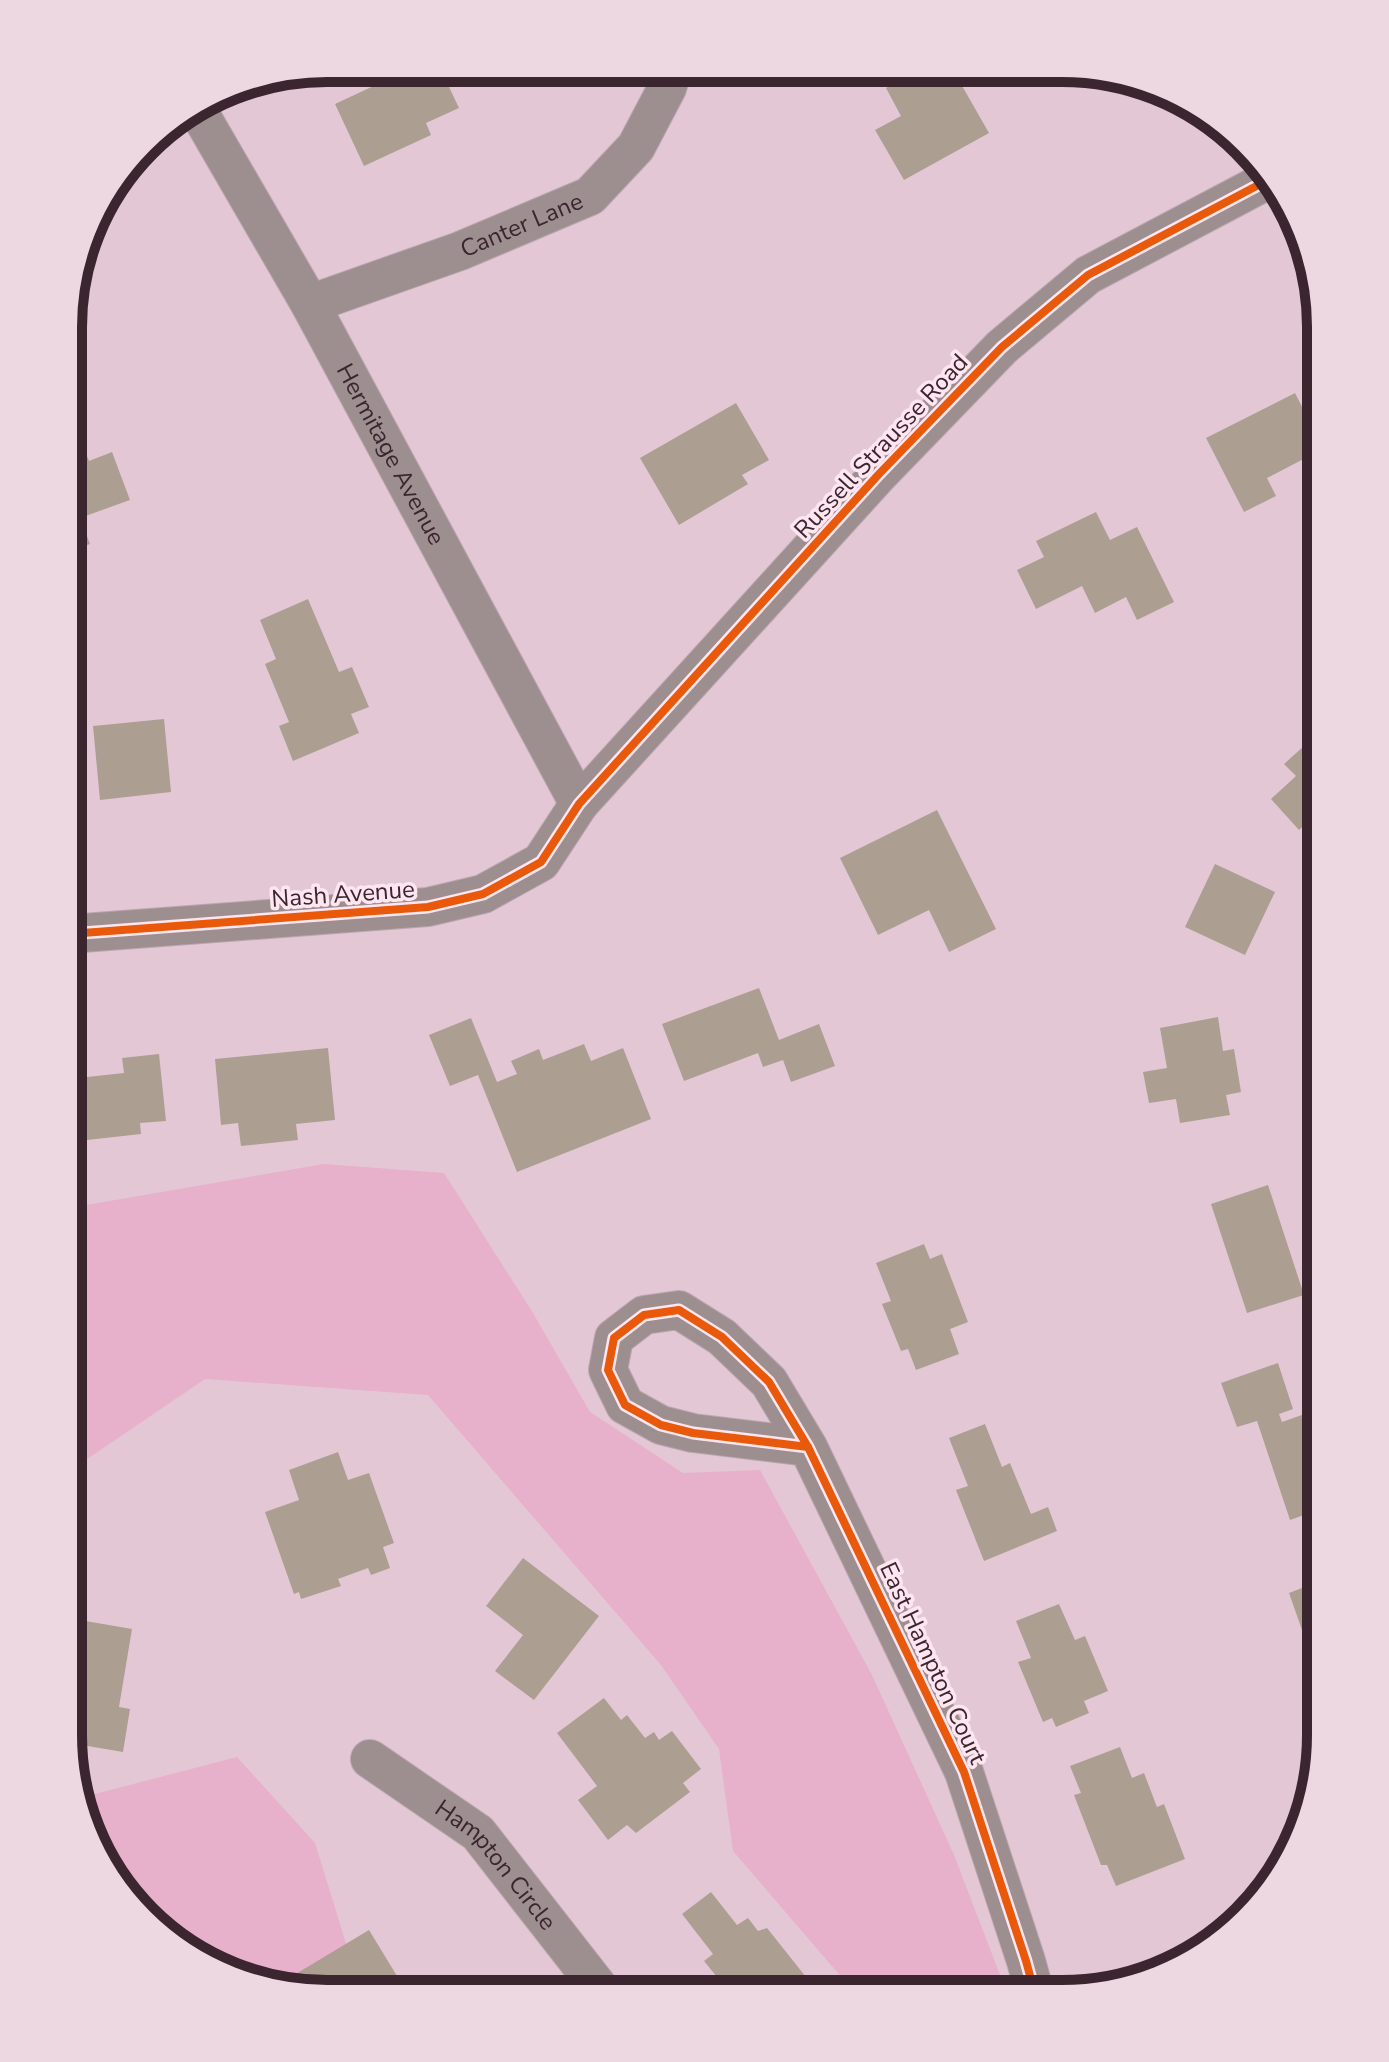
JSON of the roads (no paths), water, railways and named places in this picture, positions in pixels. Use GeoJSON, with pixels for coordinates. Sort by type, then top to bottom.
{"type":"FeatureCollection","features":[{"type":"Feature","properties":{"kind":"street","name":"Canter Lane"},"geometry":{"type":"LineString","coordinates":[[310,304],[460,251],[590,196],[636,147],[669,82]]}},
{"type":"Feature","properties":{"kind":"street","name":"Hermitage Avenue"},"geometry":{"type":"LineString","coordinates":[[201,117],[310,304],[579,804]]}},
{"type":"Feature","properties":{"kind":"street","name":"Russell Strausse Road"},"geometry":{"type":"LineString","coordinates":[[579,804],[879,474],[1002,347],[1088,275],[1260,184]]}},
{"type":"Feature","properties":{"kind":"street","name":"Nash Avenue"},"geometry":{"type":"LineString","coordinates":[[82,933],[428,907],[483,894],[541,862],[579,804]]}},
{"type":"Feature","properties":{"kind":"street","name":"East Hampton Court"},"geometry":{"type":"LineString","coordinates":[[808,1447],[693,1433],[661,1425],[625,1405],[608,1370],[614,1338],[644,1315],[679,1310],[722,1337],[769,1382],[808,1447],[964,1772],[1031,1980]]}},
{"type":"Feature","properties":{"kind":"street","name":"Hampton Circle"},"geometry":{"type":"LineString","coordinates":[[370,1759],[478,1833],[593,1980]]}}]}
